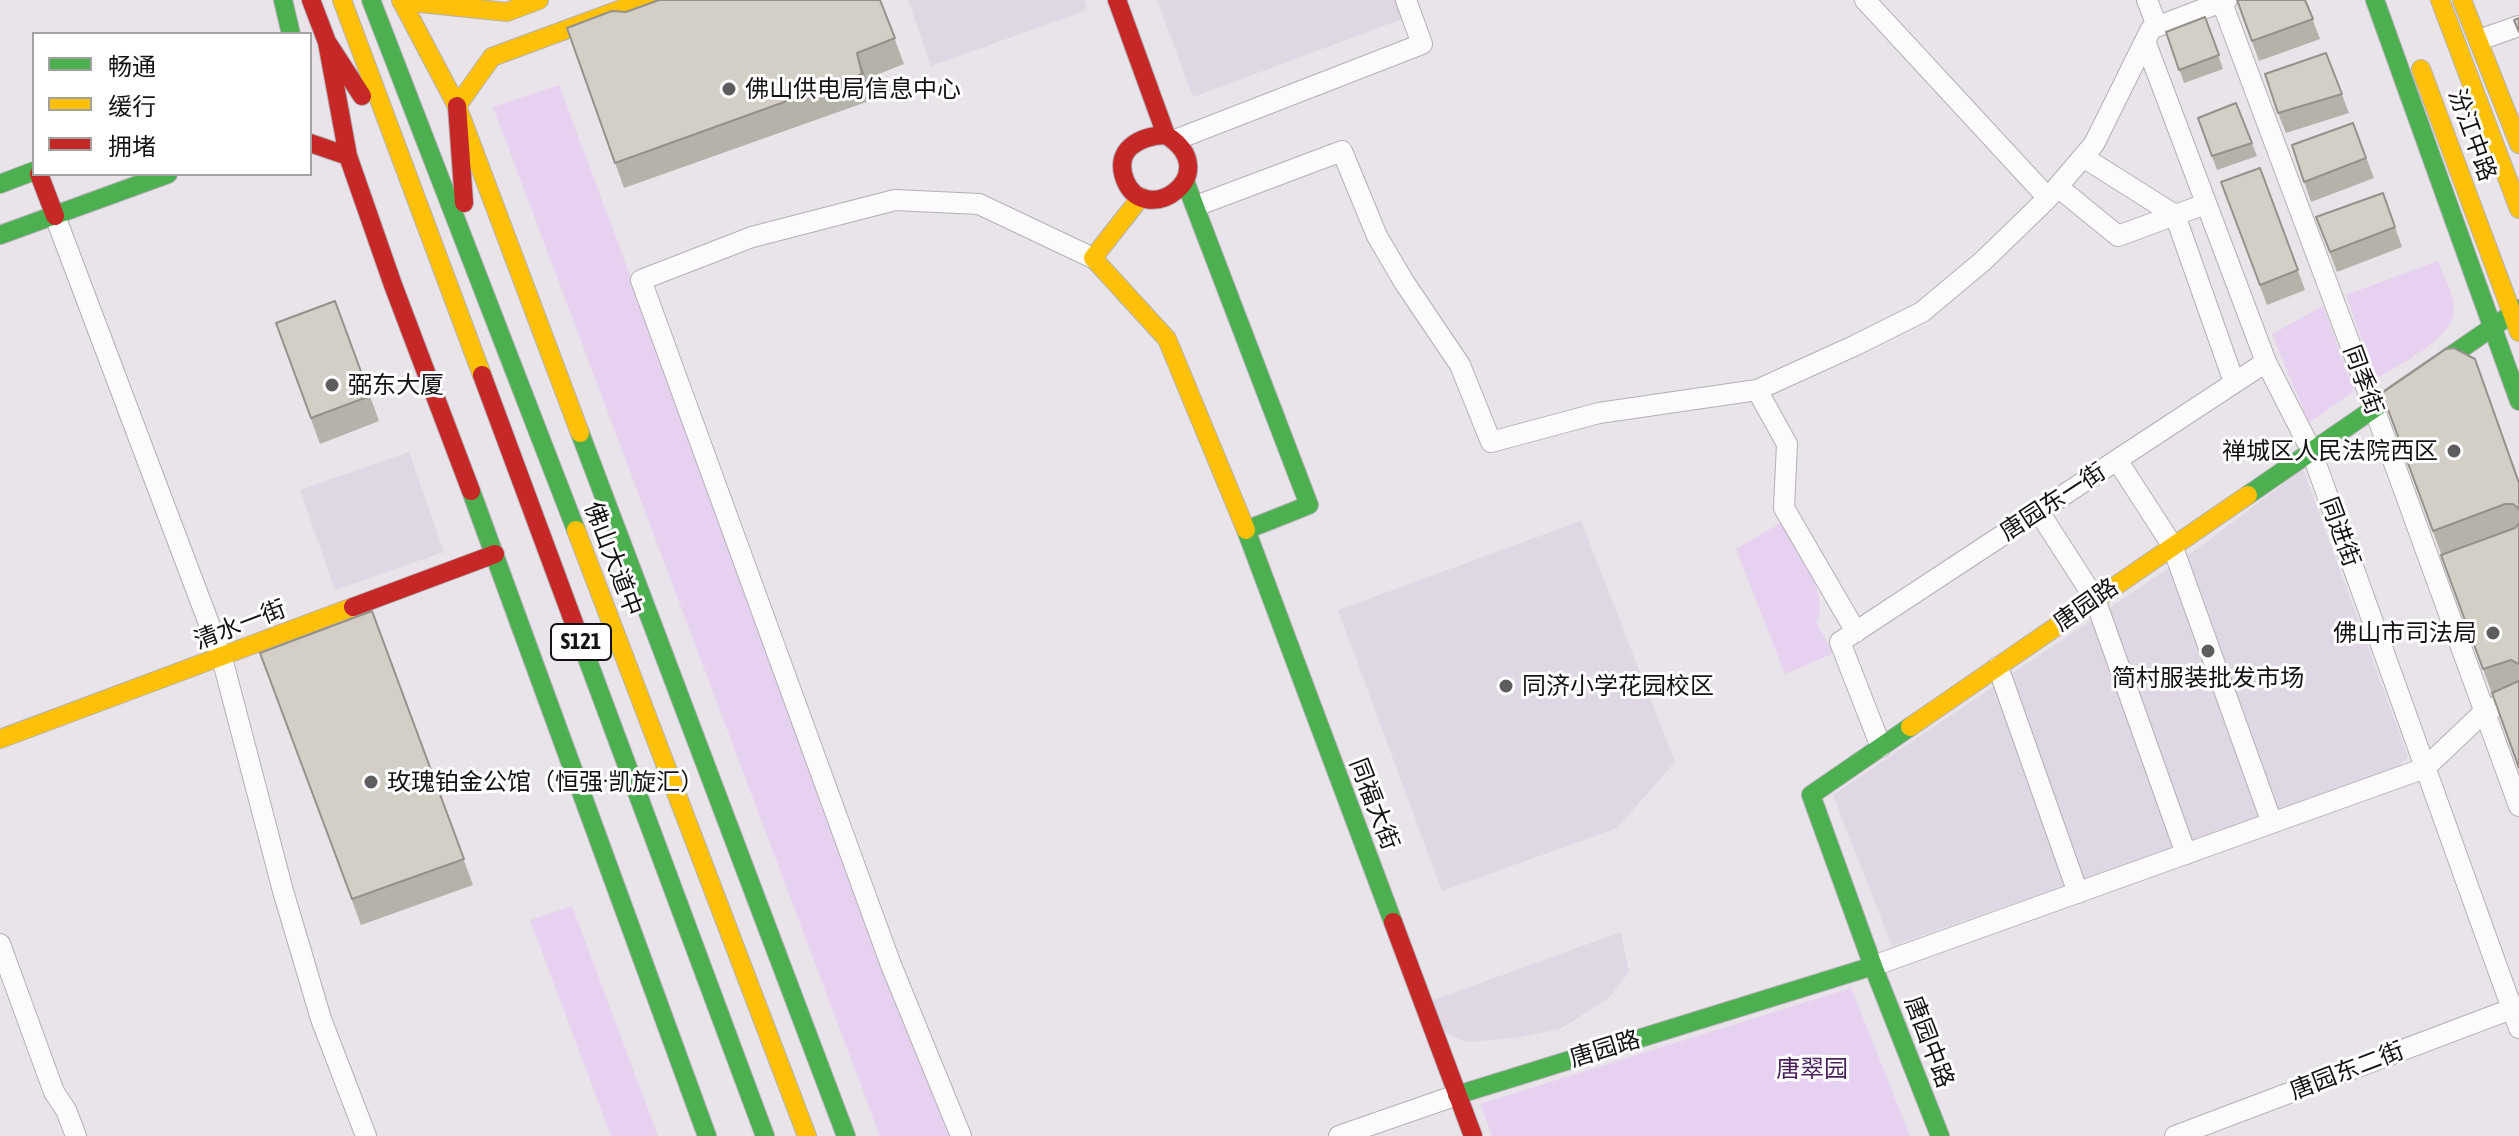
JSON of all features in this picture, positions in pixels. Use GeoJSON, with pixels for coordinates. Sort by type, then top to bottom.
{"type":"FeatureCollection","features":[{"type":"Feature","properties":{"kind":"main road"},"geometry":{"type":"LineString","coordinates":[[283,0],[291,32]]}},
{"type":"Feature","properties":{"kind":"main road"},"geometry":{"type":"LineString","coordinates":[[311,0],[327,42],[348,156],[707,1136]]}},
{"type":"Feature","properties":{"kind":"main road","name":"S121"},"geometry":{"type":"LineString","coordinates":[[342,0],[765,1136]]}},
{"type":"Feature","properties":{"kind":"main road","name":"佛山大道中"},"geometry":{"type":"LineString","coordinates":[[371,0],[807,1136]]}},
{"type":"Feature","properties":{"kind":"main road"},"geometry":{"type":"LineString","coordinates":[[401,0],[511,6],[539,0]]}},
{"type":"Feature","properties":{"kind":"main road"},"geometry":{"type":"LineString","coordinates":[[401,0],[457,106],[846,1136]]}},
{"type":"Feature","properties":{"kind":"main road"},"geometry":{"type":"LineString","coordinates":[[1117,0],[1170,137],[1187,156],[1185,181],[1309,505],[1246,530]]}},
{"type":"Feature","properties":{"kind":"main road"},"geometry":{"type":"LineString","coordinates":[[2375,0],[2519,401]]}},
{"type":"Feature","properties":{"kind":"main road","name":"汾江中路"},"geometry":{"type":"LineString","coordinates":[[2440,0],[2519,209]]}},
{"type":"Feature","properties":{"kind":"main road"},"geometry":{"type":"LineString","coordinates":[[2462,0],[2519,144]]}},
{"type":"Feature","properties":{"kind":"main road"},"geometry":{"type":"LineString","coordinates":[[466,241],[457,106],[492,57],[652,5]]}},
{"type":"Feature","properties":{"kind":"main road"},"geometry":{"type":"LineString","coordinates":[[327,42],[397,148]]}},
{"type":"Feature","properties":{"kind":"main road","name":"汾江中路"},"geometry":{"type":"LineString","coordinates":[[2412,45],[2516,311],[2519,333]]}},
{"type":"Feature","properties":{"kind":"main road"},"geometry":{"type":"LineString","coordinates":[[1170,137],[1155,133],[1134,141],[1122,160],[1125,181],[1141,197],[1161,199],[1171,196],[1185,181]]}},
{"type":"Feature","properties":{"kind":"main road"},"geometry":{"type":"LineString","coordinates":[[312,144],[348,156]]}},
{"type":"Feature","properties":{"kind":"main road"},"geometry":{"type":"LineString","coordinates":[[0,184],[32,174]]}},
{"type":"Feature","properties":{"kind":"main road"},"geometry":{"type":"LineString","coordinates":[[37,176],[55,216]]}},
{"type":"Feature","properties":{"kind":"main road"},"geometry":{"type":"LineString","coordinates":[[0,235],[163,176]]}},
{"type":"Feature","properties":{"kind":"main road"},"geometry":{"type":"LineString","coordinates":[[1093,258],[1141,197]]}},
{"type":"Feature","properties":{"kind":"main road","name":"同福大街"},"geometry":{"type":"LineString","coordinates":[[1093,258],[1167,339],[1246,530],[1457,1095]]}},
{"type":"Feature","properties":{"kind":"main road","name":"唐园路"},"geometry":{"type":"LineString","coordinates":[[1457,1095],[1873,966],[1811,795],[2516,311]]}},
{"type":"Feature","properties":{"kind":"main road","name":"清水一街"},"geometry":{"type":"LineString","coordinates":[[0,739],[495,554]]}},
{"type":"Feature","properties":{"kind":"main road","name":"唐园中路"},"geometry":{"type":"LineString","coordinates":[[1873,966],[1940,1136]]}},
{"type":"Feature","properties":{"kind":"main road"},"geometry":{"type":"LineString","coordinates":[[1457,1095],[1473,1136]]}},
{"type":"Feature","properties":{"kind":"street"},"geometry":{"type":"LineString","coordinates":[[1170,137],[1422,44],[1406,0]]}},
{"type":"Feature","properties":{"kind":"street"},"geometry":{"type":"LineString","coordinates":[[1865,0],[2053,192],[2118,236],[2206,204]]}},
{"type":"Feature","properties":{"kind":"street","name":"同进街"},"geometry":{"type":"LineString","coordinates":[[2147,0],[2151,34],[2206,204],[2266,362],[2311,450],[2515,1007],[2519,1028]]}},
{"type":"Feature","properties":{"kind":"street"},"geometry":{"type":"LineString","coordinates":[[1196,206],[1342,151],[1377,236],[1460,365],[1491,442],[1599,413],[1757,390],[1922,312],[1983,261],[2053,192],[2094,144],[2151,34],[2223,1]]}},
{"type":"Feature","properties":{"kind":"street","name":"同季街"},"geometry":{"type":"LineString","coordinates":[[2223,1],[2374,408],[2441,571],[2519,806]]}},
{"type":"Feature","properties":{"kind":"street"},"geometry":{"type":"LineString","coordinates":[[2479,40],[2519,26]]}},
{"type":"Feature","properties":{"kind":"street"},"geometry":{"type":"LineString","coordinates":[[2083,157],[2175,215],[2234,382]]}},
{"type":"Feature","properties":{"kind":"street"},"geometry":{"type":"LineString","coordinates":[[961,1136],[891,965],[641,280],[752,237],[895,200],[979,204],[1093,258]]}},
{"type":"Feature","properties":{"kind":"street"},"geometry":{"type":"LineString","coordinates":[[55,216],[222,658],[283,891],[321,1019],[366,1136]]}},
{"type":"Feature","properties":{"kind":"street","name":"唐园东一街"},"geometry":{"type":"LineString","coordinates":[[1848,637],[2266,362]]}},
{"type":"Feature","properties":{"kind":"street"},"geometry":{"type":"LineString","coordinates":[[1757,390],[1787,444],[1784,508],[1848,637],[1881,747]]}},
{"type":"Feature","properties":{"kind":"street"},"geometry":{"type":"LineString","coordinates":[[2117,460],[2172,545],[2272,823]]}},
{"type":"Feature","properties":{"kind":"street"},"geometry":{"type":"LineString","coordinates":[[2039,512],[2095,599],[2186,854]]}},
{"type":"Feature","properties":{"kind":"street"},"geometry":{"type":"LineString","coordinates":[[1998,667],[2078,893]]}},
{"type":"Feature","properties":{"kind":"street"},"geometry":{"type":"LineString","coordinates":[[2425,768],[2485,711],[2519,698]]}},
{"type":"Feature","properties":{"kind":"street","name":"唐园路"},"geometry":{"type":"LineString","coordinates":[[1873,966],[2425,768]]}},
{"type":"Feature","properties":{"kind":"street"},"geometry":{"type":"LineString","coordinates":[[0,944],[54,1092],[66,1110],[76,1136]]}},
{"type":"Feature","properties":{"kind":"street","name":"唐园东二街"},"geometry":{"type":"LineString","coordinates":[[2175,1136],[2515,1007]]}},
{"type":"Feature","properties":{"kind":"street","name":"唐园路"},"geometry":{"type":"LineString","coordinates":[[1339,1136],[1457,1095]]}},
{"type":"Feature","properties":{"kind":"shaded area"},"geometry":{"type":"Polygon","coordinates":[[[908,0],[1084,0],[1087,10],[931,66],[908,0]]]}},
{"type":"Feature","properties":{"kind":"shaded area"},"geometry":{"type":"Polygon","coordinates":[[[1157,0],[1399,0],[1405,18],[1193,97],[1157,0]]]}},
{"type":"Feature","properties":{"kind":"shaded area"},"geometry":{"type":"Polygon","coordinates":[[[409,452],[444,552],[335,590],[300,490],[409,452]]]}},
{"type":"Feature","properties":{"kind":"shaded area","name":"简村服装批发市场"},"geometry":{"type":"Polygon","coordinates":[[[2303,469],[2408,757],[2396,769],[1892,946],[1833,795],[2204,544],[2303,469]]]}},
{"type":"Feature","properties":{"kind":"shaded area","name":"同济小学花园校区"},"geometry":{"type":"Polygon","coordinates":[[[1581,521],[1675,762],[1617,828],[1442,891],[1338,610],[1581,521]]]}},
{"type":"Feature","properties":{"kind":"shaded area"},"geometry":{"type":"Polygon","coordinates":[[[1621,932],[1629,972],[1609,998],[1560,1029],[1515,1038],[1468,1042],[1443,1032],[1431,1001],[1621,932]]]}},
{"type":"Feature","properties":{"kind":"green space"},"geometry":{"type":"Polygon","coordinates":[[[559,85],[952,1136],[880,1136],[493,107],[559,85]]]}},
{"type":"Feature","properties":{"kind":"green space"},"geometry":{"type":"Polygon","coordinates":[[[2438,261],[2452,298],[2452,320],[2424,350],[2376,379],[2346,295],[2438,261]]]}},
{"type":"Feature","properties":{"kind":"green space"},"geometry":{"type":"Polygon","coordinates":[[[2323,306],[2354,391],[2309,423],[2272,334],[2323,306]]]}},
{"type":"Feature","properties":{"kind":"green space"},"geometry":{"type":"Polygon","coordinates":[[[1782,522],[1816,586],[1820,612],[1816,623],[1834,653],[1785,674],[1736,549],[1782,522]]]}},
{"type":"Feature","properties":{"kind":"green space"},"geometry":{"type":"Polygon","coordinates":[[[572,906],[658,1136],[611,1136],[530,920],[572,906]]]}},
{"type":"Feature","properties":{"kind":"green space","name":"唐翠园"},"geometry":{"type":"Polygon","coordinates":[[[1851,988],[1910,1136],[1492,1136],[1480,1104],[1851,988]]]}},
{"type":"Feature","properties":{"kind":"building","name":"佛山供电局信息中心"},"geometry":{"type":"Polygon","coordinates":[[[659,0],[880,0],[895,38],[857,53],[862,74],[615,163],[567,28],[612,11],[626,12],[659,0]]]}},
{"type":"Feature","properties":{"kind":"building"},"geometry":{"type":"Polygon","coordinates":[[[2237,0],[2305,0],[2313,19],[2252,41],[2237,0]]]}},
{"type":"Feature","properties":{"kind":"building"},"geometry":{"type":"Polygon","coordinates":[[[2205,17],[2219,55],[2179,70],[2166,32],[2205,17]]]}},
{"type":"Feature","properties":{"kind":"building"},"geometry":{"type":"Polygon","coordinates":[[[2326,53],[2342,94],[2278,113],[2265,74],[2326,53]]]}},
{"type":"Feature","properties":{"kind":"building"},"geometry":{"type":"Polygon","coordinates":[[[2236,103],[2252,143],[2212,156],[2198,118],[2236,103]]]}},
{"type":"Feature","properties":{"kind":"building"},"geometry":{"type":"Polygon","coordinates":[[[2353,123],[2366,158],[2304,182],[2292,145],[2353,123]]]}},
{"type":"Feature","properties":{"kind":"building"},"geometry":{"type":"Polygon","coordinates":[[[2260,168],[2298,270],[2260,285],[2221,182],[2260,168]]]}},
{"type":"Feature","properties":{"kind":"building"},"geometry":{"type":"Polygon","coordinates":[[[2383,193],[2395,227],[2330,252],[2316,217],[2383,193]]]}},
{"type":"Feature","properties":{"kind":"building","name":"弼东大厦"},"geometry":{"type":"Polygon","coordinates":[[[335,301],[370,396],[311,418],[276,323],[335,301]]]}},
{"type":"Feature","properties":{"kind":"building","name":"禅城区人民法院西区"},"geometry":{"type":"Polygon","coordinates":[[[2454,348],[2475,359],[2519,483],[2519,509],[2513,504],[2505,504],[2433,531],[2382,393],[2446,349],[2454,348]]]}},
{"type":"Feature","properties":{"kind":"building","name":"佛山市司法局"},"geometry":{"type":"Polygon","coordinates":[[[2519,523],[2519,664],[2511,660],[2483,669],[2441,555],[2515,528],[2519,523]]]}},
{"type":"Feature","properties":{"kind":"building","name":"玫瑰铂金公馆（恒强·凯旋汇）"},"geometry":{"type":"Polygon","coordinates":[[[372,611],[464,859],[352,899],[260,653],[372,611]]]}},
{"type":"Feature","properties":{"kind":"building"},"geometry":{"type":"Polygon","coordinates":[[[2519,681],[2519,768],[2492,693],[2519,681]]]}},
{"type":"Feature","properties":{"kind":"traffic: fast"},"geometry":{"type":"LineString","coordinates":[[283,0],[291,32]]}},
{"type":"Feature","properties":{"kind":"traffic: fast"},"geometry":{"type":"LineString","coordinates":[[371,0],[576,530]]}},
{"type":"Feature","properties":{"kind":"traffic: fast"},"geometry":{"type":"LineString","coordinates":[[2375,0],[2519,401]]}},
{"type":"Feature","properties":{"kind":"traffic: fast"},"geometry":{"type":"LineString","coordinates":[[0,184],[32,172]]}},
{"type":"Feature","properties":{"kind":"traffic: fast"},"geometry":{"type":"LineString","coordinates":[[0,235],[162,176]]}},
{"type":"Feature","properties":{"kind":"traffic: fast"},"geometry":{"type":"LineString","coordinates":[[1185,181],[1309,505],[1246,530],[1393,922]]}},
{"type":"Feature","properties":{"kind":"traffic: fast"},"geometry":{"type":"LineString","coordinates":[[2248,495],[2519,309]]}},
{"type":"Feature","properties":{"kind":"traffic: fast"},"geometry":{"type":"LineString","coordinates":[[580,433],[846,1136]]}},
{"type":"Feature","properties":{"kind":"traffic: fast"},"geometry":{"type":"LineString","coordinates":[[471,491],[707,1136]]}},
{"type":"Feature","properties":{"kind":"traffic: fast"},"geometry":{"type":"LineString","coordinates":[[584,650],[765,1136]]}},
{"type":"Feature","properties":{"kind":"traffic: fast"},"geometry":{"type":"LineString","coordinates":[[1910,727],[1811,795],[1873,966],[1940,1136]]}},
{"type":"Feature","properties":{"kind":"traffic: fast"},"geometry":{"type":"LineString","coordinates":[[1457,1095],[1873,966]]}},
{"type":"Feature","properties":{"kind":"traffic: slow"},"geometry":{"type":"LineString","coordinates":[[342,0],[482,375]]}},
{"type":"Feature","properties":{"kind":"traffic: slow"},"geometry":{"type":"LineString","coordinates":[[401,0],[457,106],[580,433]]}},
{"type":"Feature","properties":{"kind":"traffic: slow"},"geometry":{"type":"LineString","coordinates":[[401,1],[507,12],[539,0]]}},
{"type":"Feature","properties":{"kind":"traffic: slow"},"geometry":{"type":"LineString","coordinates":[[457,106],[492,57],[646,0]]}},
{"type":"Feature","properties":{"kind":"traffic: slow"},"geometry":{"type":"LineString","coordinates":[[2440,0],[2519,209]]}},
{"type":"Feature","properties":{"kind":"traffic: slow"},"geometry":{"type":"LineString","coordinates":[[2462,0],[2519,144]]}},
{"type":"Feature","properties":{"kind":"traffic: slow"},"geometry":{"type":"LineString","coordinates":[[2421,69],[2519,332]]}},
{"type":"Feature","properties":{"kind":"traffic: slow"},"geometry":{"type":"LineString","coordinates":[[1141,197],[1093,258],[1167,339],[1246,530]]}},
{"type":"Feature","properties":{"kind":"traffic: slow"},"geometry":{"type":"LineString","coordinates":[[1910,727],[2248,495]]}},
{"type":"Feature","properties":{"kind":"traffic: slow"},"geometry":{"type":"LineString","coordinates":[[576,530],[807,1136]]}},
{"type":"Feature","properties":{"kind":"traffic: slow"},"geometry":{"type":"LineString","coordinates":[[0,739],[353,607]]}},
{"type":"Feature","properties":{"kind":"traffic: jam"},"geometry":{"type":"LineString","coordinates":[[311,0],[327,42],[348,156],[471,491]]}},
{"type":"Feature","properties":{"kind":"traffic: jam"},"geometry":{"type":"LineString","coordinates":[[1117,0],[1166,135],[1183,150],[1188,166],[1185,180],[1176,191],[1163,198],[1148,200],[1135,194],[1125,180],[1123,160],[1131,146],[1147,138],[1166,135]]}},
{"type":"Feature","properties":{"kind":"traffic: jam"},"geometry":{"type":"LineString","coordinates":[[327,42],[362,96]]}},
{"type":"Feature","properties":{"kind":"traffic: jam"},"geometry":{"type":"LineString","coordinates":[[457,106],[464,203]]}},
{"type":"Feature","properties":{"kind":"traffic: jam"},"geometry":{"type":"LineString","coordinates":[[312,144],[348,156]]}},
{"type":"Feature","properties":{"kind":"traffic: jam"},"geometry":{"type":"LineString","coordinates":[[40,176],[55,216]]}},
{"type":"Feature","properties":{"kind":"traffic: jam"},"geometry":{"type":"LineString","coordinates":[[482,375],[584,650]]}},
{"type":"Feature","properties":{"kind":"traffic: jam"},"geometry":{"type":"LineString","coordinates":[[353,607],[495,554]]}},
{"type":"Feature","properties":{"kind":"traffic: jam"},"geometry":{"type":"LineString","coordinates":[[1393,922],[1473,1136]]}},
{"type":"Feature","properties":{"kind":"place","name":"佛山供电局信息中心"},"geometry":{"type":"Point","coordinates":[729,89]}},
{"type":"Feature","properties":{"kind":"place","name":"弼东大厦"},"geometry":{"type":"Point","coordinates":[332,385]}},
{"type":"Feature","properties":{"kind":"place","name":"禅城区人民法院西区"},"geometry":{"type":"Point","coordinates":[2454,451]}},
{"type":"Feature","properties":{"kind":"place","name":"佛山市司法局"},"geometry":{"type":"Point","coordinates":[2493,633]}},
{"type":"Feature","properties":{"kind":"place","name":"简村服装批发市场"},"geometry":{"type":"Point","coordinates":[2208,651]}},
{"type":"Feature","properties":{"kind":"place","name":"同济小学花园校区"},"geometry":{"type":"Point","coordinates":[1506,686]}},
{"type":"Feature","properties":{"kind":"place","name":"玫瑰铂金公馆（恒强·凯旋汇）"},"geometry":{"type":"Point","coordinates":[371,782]}}]}
